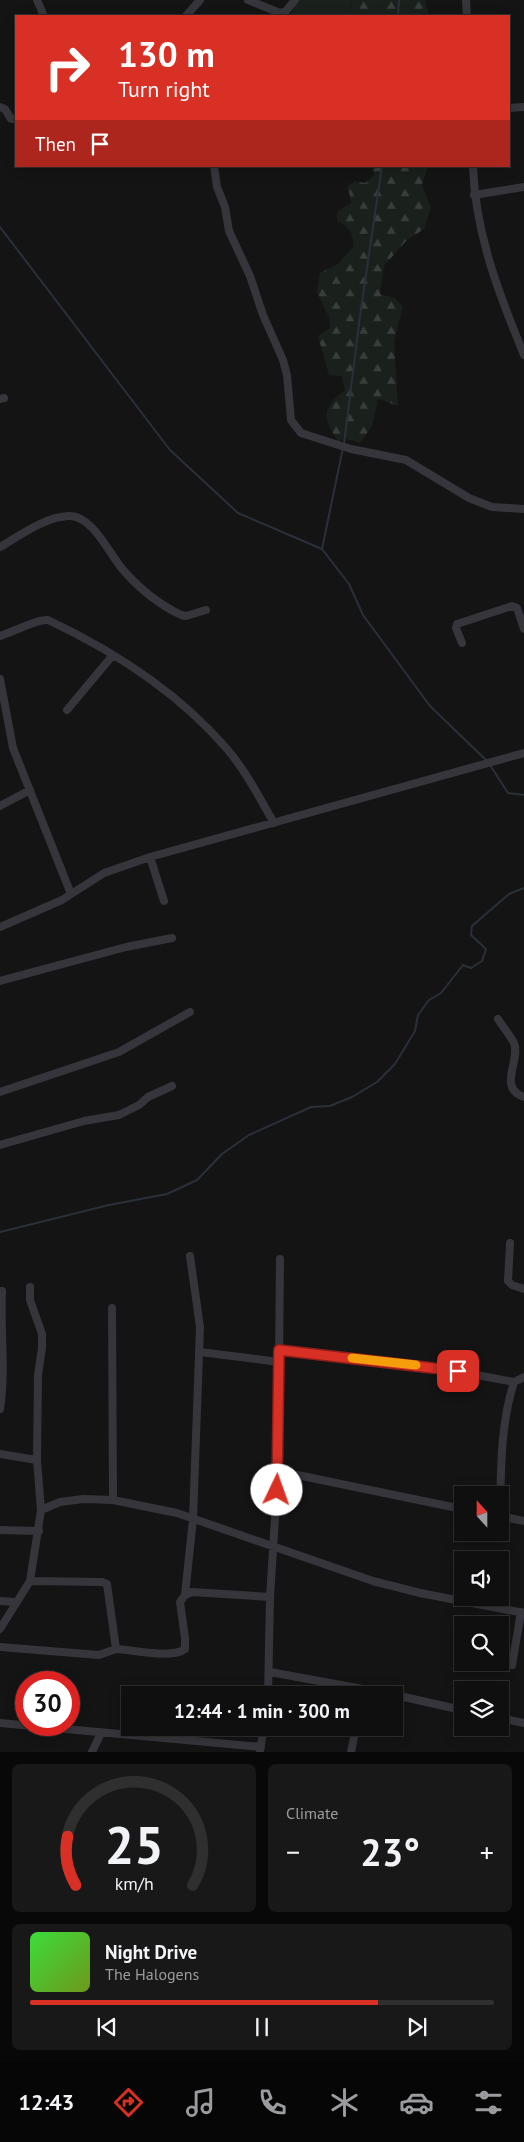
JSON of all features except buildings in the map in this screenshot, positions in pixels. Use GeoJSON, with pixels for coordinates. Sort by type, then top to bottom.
{"type":"FeatureCollection","features":[{"type":"Feature","properties":{"kind":"street"},"geometry":{"type":"LineString","coordinates":[[37,0],[44,15]]}},
{"type":"Feature","properties":{"kind":"street"},"geometry":{"type":"LineString","coordinates":[[187,15],[200,0]]}},
{"type":"Feature","properties":{"kind":"street"},"geometry":{"type":"LineString","coordinates":[[248,0],[280,13],[286,12],[294,0]]}},
{"type":"Feature","properties":{"kind":"street"},"geometry":{"type":"LineString","coordinates":[[466,0],[467,15]]}},
{"type":"Feature","properties":{"kind":"street"},"geometry":{"type":"LineString","coordinates":[[510,108],[524,107]]}},
{"type":"Feature","properties":{"kind":"street"},"geometry":{"type":"LineString","coordinates":[[0,108],[5,109],[11,119],[15,120]]}},
{"type":"Feature","properties":{"kind":"street"},"geometry":{"type":"LineString","coordinates":[[214,167],[217,187],[225,208],[229,231],[250,276],[263,315],[285,367],[289,412],[295,427],[301,433],[351,449],[414,463],[433,478],[469,498],[492,507],[524,509]]}},
{"type":"Feature","properties":{"kind":"street"},"geometry":{"type":"LineString","coordinates":[[473,167],[474,195],[482,237],[524,355]]}},
{"type":"Feature","properties":{"kind":"street"},"geometry":{"type":"LineString","coordinates":[[474,195],[524,187]]}},
{"type":"Feature","properties":{"kind":"street"},"geometry":{"type":"LineString","coordinates":[[0,547],[47,520],[72,516],[80,518],[96,533],[123,571],[150,596],[181,616],[206,610]]}},
{"type":"Feature","properties":{"kind":"street"},"geometry":{"type":"LineString","coordinates":[[462,643],[456,628],[457,624],[512,606],[517,608],[524,629]]}},
{"type":"Feature","properties":{"kind":"street"},"geometry":{"type":"LineString","coordinates":[[0,636],[20,630],[40,620],[48,620],[130,664],[175,698],[228,750],[249,780],[274,824]]}},
{"type":"Feature","properties":{"kind":"street"},"geometry":{"type":"LineString","coordinates":[[67,710],[113,655]]}},
{"type":"Feature","properties":{"kind":"street"},"geometry":{"type":"LineString","coordinates":[[0,679],[13,748],[71,894]]}},
{"type":"Feature","properties":{"kind":"street"},"geometry":{"type":"LineString","coordinates":[[0,927],[36,913],[104,873],[150,857],[524,753]]}},
{"type":"Feature","properties":{"kind":"street"},"geometry":{"type":"LineString","coordinates":[[0,806],[30,790]]}},
{"type":"Feature","properties":{"kind":"street"},"geometry":{"type":"LineString","coordinates":[[150,857],[164,901]]}},
{"type":"Feature","properties":{"kind":"street"},"geometry":{"type":"LineString","coordinates":[[0,981],[126,947],[172,938]]}},
{"type":"Feature","properties":{"kind":"street"},"geometry":{"type":"LineString","coordinates":[[0,1092],[119,1052],[190,1012]]}},
{"type":"Feature","properties":{"kind":"street"},"geometry":{"type":"LineString","coordinates":[[498,1019],[514,1044],[510,1080],[513,1090],[518,1095],[524,1097]]}},
{"type":"Feature","properties":{"kind":"street"},"geometry":{"type":"LineString","coordinates":[[0,1145],[84,1121],[119,1115],[155,1093],[172,1086]]}},
{"type":"Feature","properties":{"kind":"street"},"geometry":{"type":"LineString","coordinates":[[510,1243],[508,1281],[512,1285],[524,1288]]}},
{"type":"Feature","properties":{"kind":"street"},"geometry":{"type":"LineString","coordinates":[[0,1647],[98,1655],[116,1649],[180,1653],[185,1649],[180,1602],[185,1595],[193,1519],[200,1352],[200,1326],[190,1256]]}},
{"type":"Feature","properties":{"kind":"street"},"geometry":{"type":"LineString","coordinates":[[269,1686],[270,1597],[278,1471],[280,1259]]}},
{"type":"Feature","properties":{"kind":"street"},"geometry":{"type":"LineString","coordinates":[[0,1629],[30,1581],[41,1510],[37,1460],[38,1375],[42,1334],[30,1300],[30,1287]]}},
{"type":"Feature","properties":{"kind":"street"},"geometry":{"type":"LineString","coordinates":[[0,1409],[3,1390],[2,1291]]}},
{"type":"Feature","properties":{"kind":"street"},"geometry":{"type":"LineString","coordinates":[[112,1308],[113,1500]]}},
{"type":"Feature","properties":{"kind":"street"},"geometry":{"type":"LineString","coordinates":[[279,1350],[439,1368],[514,1382],[524,1377]]}},
{"type":"Feature","properties":{"kind":"street"},"geometry":{"type":"LineString","coordinates":[[200,1352],[279,1362]]}},
{"type":"Feature","properties":{"kind":"street"},"geometry":{"type":"LineString","coordinates":[[501,1486],[503,1430],[506,1407],[514,1382]]}},
{"type":"Feature","properties":{"kind":"street"},"geometry":{"type":"LineString","coordinates":[[0,1454],[37,1460]]}},
{"type":"Feature","properties":{"kind":"street"},"geometry":{"type":"LineString","coordinates":[[278,1471],[454,1507]]}},
{"type":"Feature","properties":{"kind":"street"},"geometry":{"type":"LineString","coordinates":[[41,1510],[70,1500],[113,1500],[177,1513],[374,1581],[420,1593],[522,1613],[512,1665]]}},
{"type":"Feature","properties":{"kind":"street"},"geometry":{"type":"LineString","coordinates":[[509,1518],[524,1521]]}},
{"type":"Feature","properties":{"kind":"street"},"geometry":{"type":"LineString","coordinates":[[0,1530],[39,1531]]}},
{"type":"Feature","properties":{"kind":"street"},"geometry":{"type":"LineString","coordinates":[[30,1581],[102,1582],[107,1584],[116,1649]]}},
{"type":"Feature","properties":{"kind":"street"},"geometry":{"type":"LineString","coordinates":[[185,1595],[192,1592],[270,1597]]}},
{"type":"Feature","properties":{"kind":"street"},"geometry":{"type":"LineString","coordinates":[[0,1601],[16,1602]]}},
{"type":"Feature","properties":{"kind":"street"},"geometry":{"type":"LineString","coordinates":[[270,1672],[335,1686]]}},
{"type":"Feature","properties":{"kind":"street"},"geometry":{"type":"LineString","coordinates":[[403,1697],[454,1708]]}},
{"type":"Feature","properties":{"kind":"street"},"geometry":{"type":"LineString","coordinates":[[509,1720],[524,1723]]}},
{"type":"Feature","properties":{"kind":"street"},"geometry":{"type":"LineString","coordinates":[[0,1723],[260,1750],[263,1736]]}},
{"type":"Feature","properties":{"kind":"street"},"geometry":{"type":"LineString","coordinates":[[92,1752],[101,1733]]}},
{"type":"Feature","properties":{"kind":"street"},"geometry":{"type":"LineString","coordinates":[[351,1752],[354,1736]]}},
{"type":"Feature","properties":{"kind":"green space"},"geometry":{"type":"Polygon","coordinates":[[[298,0],[352,0],[351,15],[290,15],[298,0]]]}},
{"type":"Feature","properties":{"kind":"green space"},"geometry":{"type":"Polygon","coordinates":[[[352,0],[425,0],[429,15],[351,15],[352,0]]]}},
{"type":"Feature","properties":{"kind":"green space"},"geometry":{"type":"Polygon","coordinates":[[[372,167],[428,167],[422,185],[431,208],[424,229],[406,241],[384,266],[380,294],[394,298],[403,306],[394,341],[398,406],[378,399],[372,426],[360,443],[348,439],[338,441],[329,426],[327,413],[332,402],[345,390],[342,376],[329,375],[318,336],[330,328],[329,318],[317,292],[320,273],[338,264],[354,246],[350,230],[337,221],[337,212],[351,203],[348,186],[355,181],[365,183],[374,175],[372,167]]]}},
{"type":"Feature","properties":{"kind":"waterway"},"geometry":{"type":"LineString","coordinates":[[398,15],[399,0]]}},
{"type":"Feature","properties":{"kind":"waterway"},"geometry":{"type":"LineString","coordinates":[[344,444],[382,167]]}},
{"type":"Feature","properties":{"kind":"waterway"},"geometry":{"type":"LineString","coordinates":[[0,227],[170,450],[238,513],[322,549],[349,584],[363,615],[430,706],[487,761]]}},
{"type":"Feature","properties":{"kind":"waterway"},"geometry":{"type":"LineString","coordinates":[[322,549],[343,448]]}},
{"type":"Feature","properties":{"kind":"waterway"},"geometry":{"type":"LineString","coordinates":[[490,765],[508,793],[524,795]]}},
{"type":"Feature","properties":{"kind":"waterway"},"geometry":{"type":"LineString","coordinates":[[0,1232],[109,1205],[167,1194],[197,1180],[222,1154],[249,1135],[311,1107],[330,1106],[352,1097],[377,1082],[395,1064],[415,1031],[418,1015],[429,1000],[441,993],[463,965],[471,968],[482,961],[486,949],[471,935],[472,926],[509,894],[524,888]]}},
{"type":"Feature","properties":{"kind":"slow traffic"},"geometry":{"type":"LineString","coordinates":[[352,1358],[416,1365]]}},
{"type":"Feature","properties":{"kind":"route"},"geometry":{"type":"LineString","coordinates":[[277,1490],[279,1350],[458,1371]]}}]}
